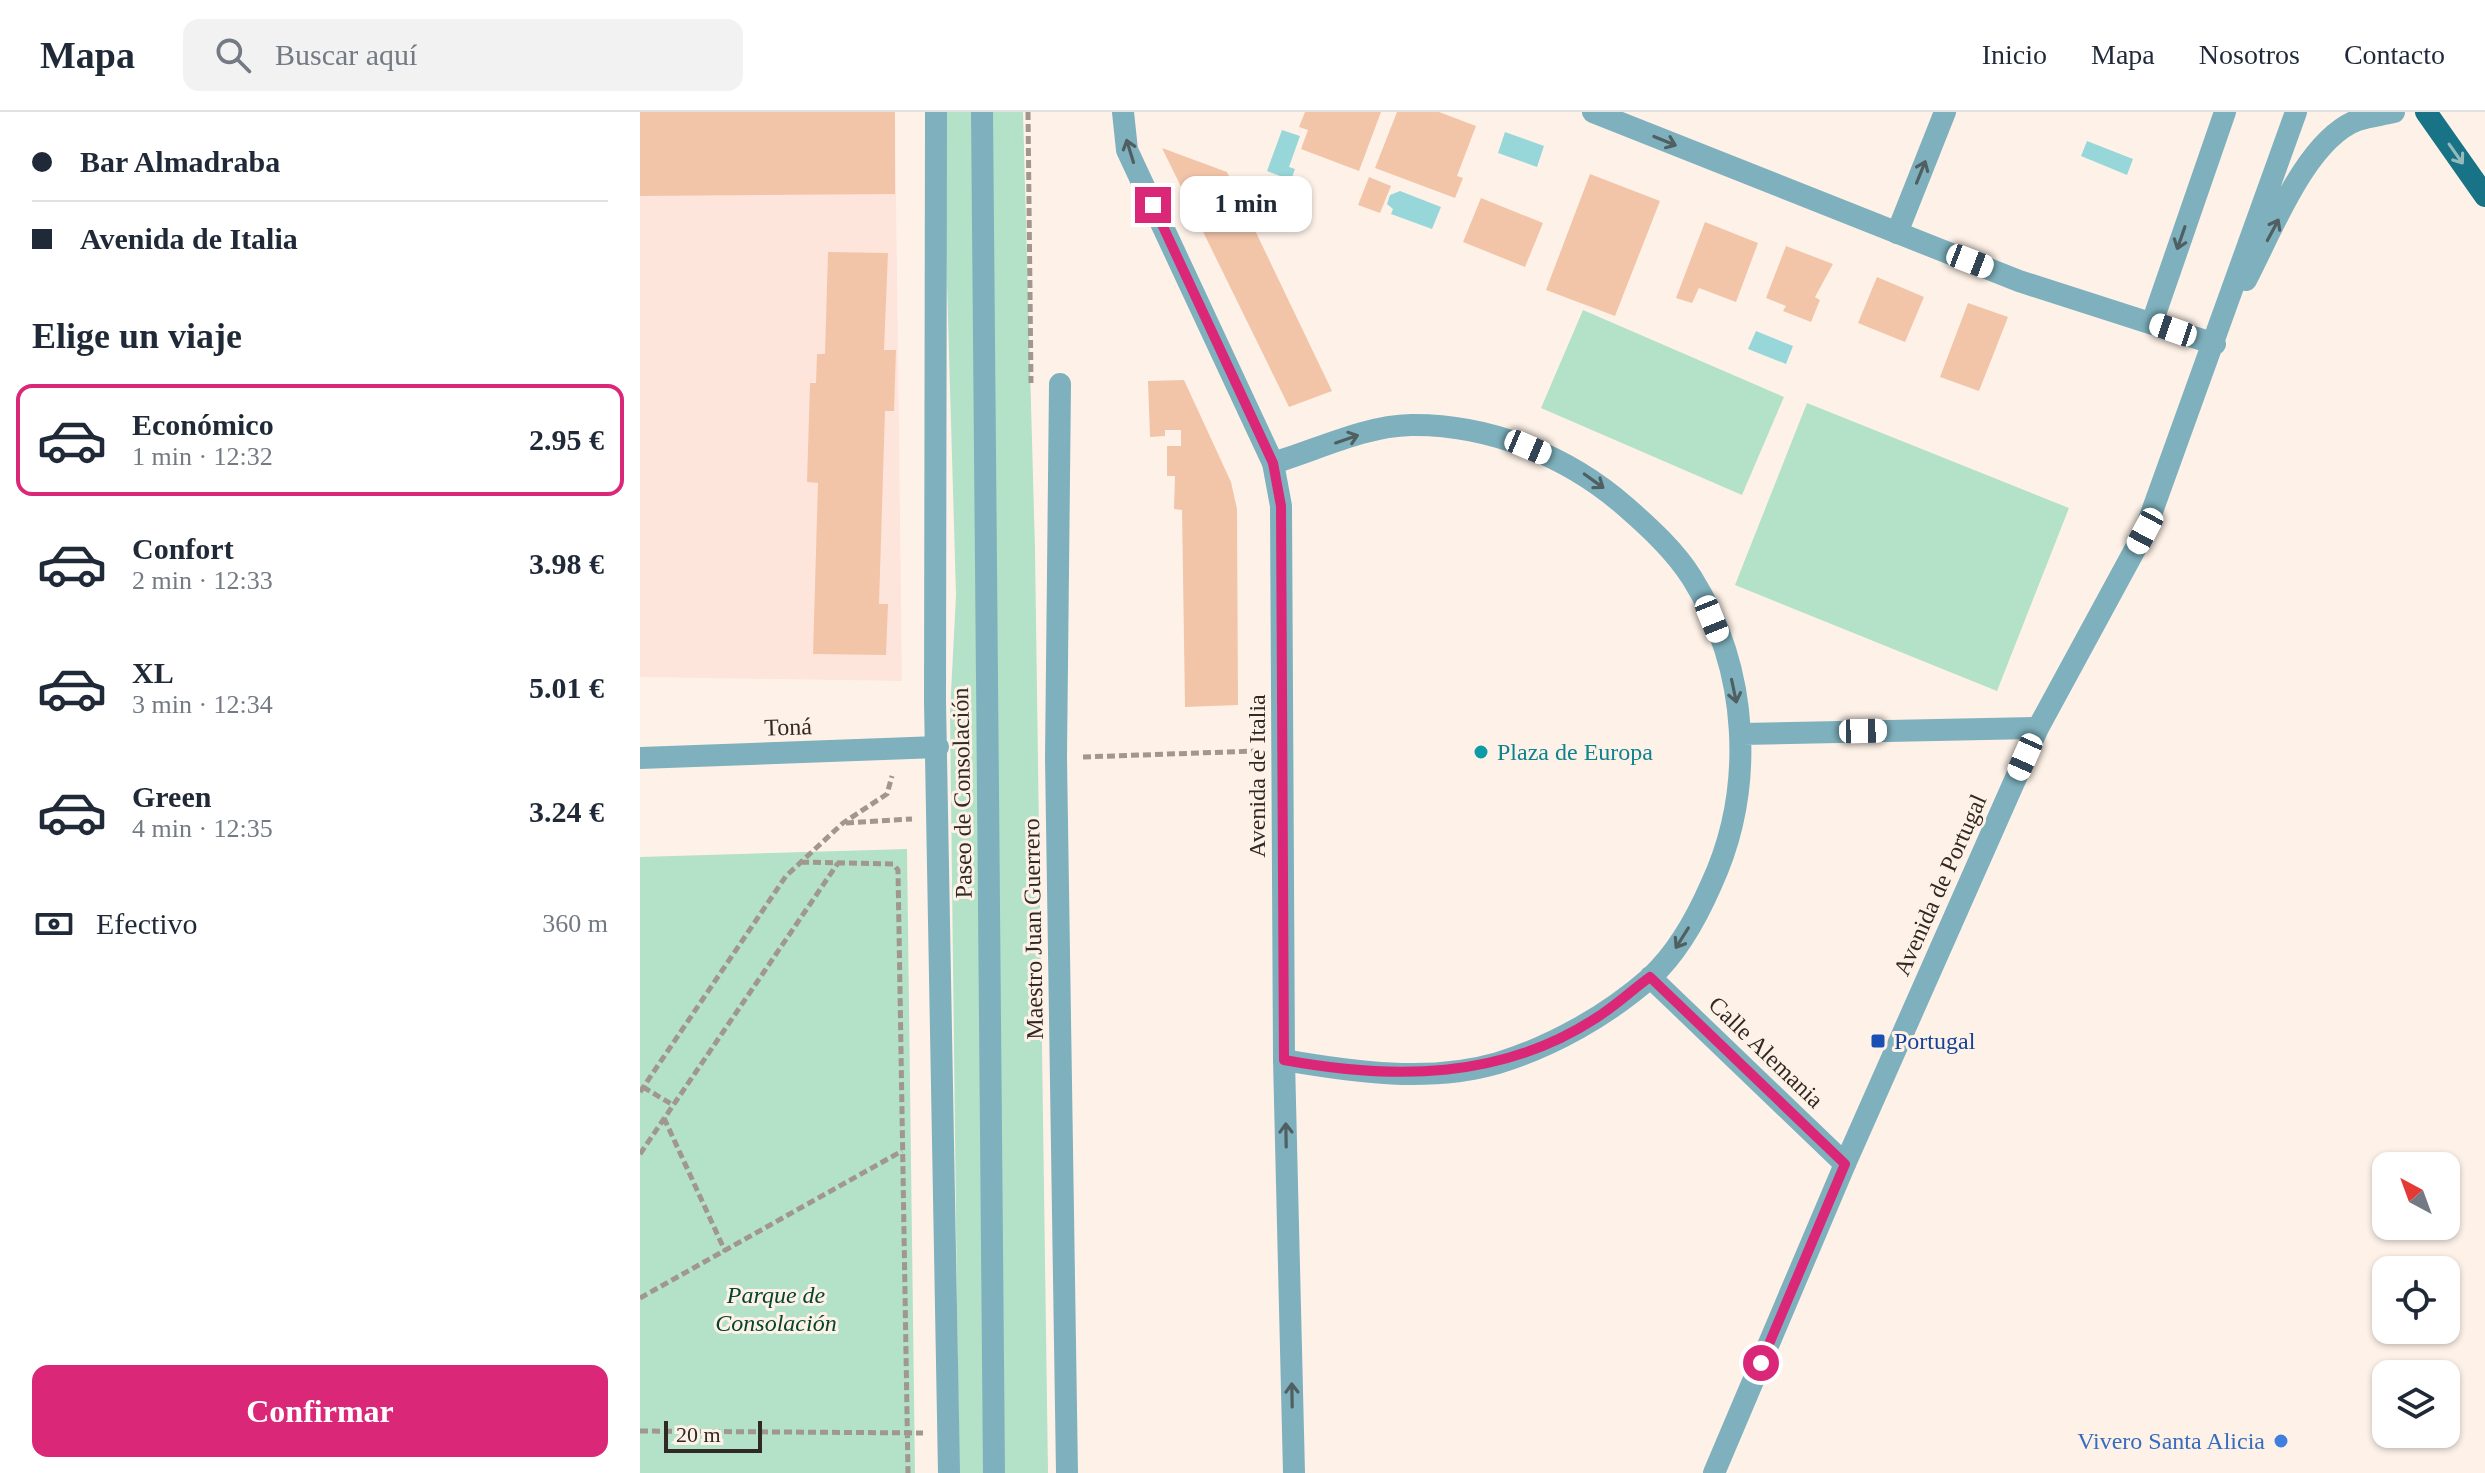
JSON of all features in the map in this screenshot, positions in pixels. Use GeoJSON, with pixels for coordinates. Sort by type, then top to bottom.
{"type":"FeatureCollection","features":[{"type":"Feature","properties":{"kind":"main road"},"geometry":{"type":"LineString","coordinates":[[2426,112],[2485,196]]}},
{"type":"Feature","properties":{"kind":"street","name":"Paseo de Consolación"},"geometry":{"type":"LineString","coordinates":[[936,112],[938,747],[949,1473]]}},
{"type":"Feature","properties":{"kind":"street","name":"Paseo de Consolación"},"geometry":{"type":"LineString","coordinates":[[982,112],[994,1473]]}},
{"type":"Feature","properties":{"kind":"street","name":"Avenida de Italia"},"geometry":{"type":"LineString","coordinates":[[1123,112],[1127,150],[1273,463],[1281,506],[1284,1060],[1294,1473]]}},
{"type":"Feature","properties":{"kind":"street"},"geometry":{"type":"LineString","coordinates":[[1593,112],[2019,281],[2215,344]]}},
{"type":"Feature","properties":{"kind":"street"},"geometry":{"type":"LineString","coordinates":[[1897,233],[1945,112]]}},
{"type":"Feature","properties":{"kind":"street"},"geometry":{"type":"LineString","coordinates":[[2152,323],[2225,112]]}},
{"type":"Feature","properties":{"kind":"street","name":"Avenida de Portugal"},"geometry":{"type":"LineString","coordinates":[[1714,1473],[1845,1164],[2038,728],[2145,531],[2215,344],[2296,112]]}},
{"type":"Feature","properties":{"kind":"street","name":"Avenida de Portugal"},"geometry":{"type":"LineString","coordinates":[[2222,323],[2304,171],[2333,135],[2357,120],[2394,112]]}},
{"type":"Feature","properties":{"kind":"street","name":"Maestro Juan Guerrero"},"geometry":{"type":"LineString","coordinates":[[1060,384],[1056,758],[1067,1473]]}},
{"type":"Feature","properties":{"kind":"street"},"geometry":{"type":"LineString","coordinates":[[1273,463],[1368,432],[1410,425],[1492,437],[1575,467],[1641,520],[1691,576],[1719,635],[1734,684],[1742,734],[1735,821],[1702,906],[1673,952],[1650,977],[1597,1017],[1543,1047],[1495,1064],[1396,1074],[1284,1060]]}},
{"type":"Feature","properties":{"kind":"street"},"geometry":{"type":"LineString","coordinates":[[1742,734],[2038,728]]}},
{"type":"Feature","properties":{"kind":"street","name":"Toná"},"geometry":{"type":"LineString","coordinates":[[640,758],[938,747]]}},
{"type":"Feature","properties":{"kind":"street","name":"Calle Alemania"},"geometry":{"type":"LineString","coordinates":[[1650,977],[1845,1164]]}},
{"type":"Feature","properties":{"kind":"path"},"geometry":{"type":"LineString","coordinates":[[673,1105],[642,1089],[786,876],[843,823],[887,794],[893,785],[891,749]]}},
{"type":"Feature","properties":{"kind":"path"},"geometry":{"type":"LineString","coordinates":[[1056,758],[1282,750]]}},
{"type":"Feature","properties":{"kind":"path"},"geometry":{"type":"LineString","coordinates":[[801,862],[893,864],[898,870],[908,1473]]}},
{"type":"Feature","properties":{"kind":"path"},"geometry":{"type":"LineString","coordinates":[[640,1154],[838,863]]}},
{"type":"Feature","properties":{"kind":"path"},"geometry":{"type":"LineString","coordinates":[[664,1118],[725,1251]]}},
{"type":"Feature","properties":{"kind":"path"},"geometry":{"type":"LineString","coordinates":[[640,1298],[902,1151]]}},
{"type":"Feature","properties":{"kind":"path"},"geometry":{"type":"LineString","coordinates":[[640,1431],[949,1433]]}},
{"type":"Feature","properties":{"kind":"shaded area"},"geometry":{"type":"Polygon","coordinates":[[[640,112],[895,112],[902,681],[640,677],[640,112]]]}},
{"type":"Feature","properties":{"kind":"green space"},"geometry":{"type":"Polygon","coordinates":[[[942,112],[1023,112],[1035,549],[1048,1473],[959,1473],[950,712],[956,595],[942,112]]]}},
{"type":"Feature","properties":{"kind":"green space"},"geometry":{"type":"Polygon","coordinates":[[[1583,310],[1784,397],[1742,495],[1541,408],[1583,310]]]}},
{"type":"Feature","properties":{"kind":"green space"},"geometry":{"type":"Polygon","coordinates":[[[1807,403],[2069,508],[1997,691],[1735,585],[1807,403]]]}},
{"type":"Feature","properties":{"kind":"green space","name":"Parque de Consolación"},"geometry":{"type":"Polygon","coordinates":[[[907,849],[915,1473],[640,1473],[640,857],[907,849]]]}},
{"type":"Feature","properties":{"kind":"water"},"geometry":{"type":"Polygon","coordinates":[[[1282,130],[1300,136],[1289,167],[1295,169],[1291,180],[1267,171],[1282,130]]]}},
{"type":"Feature","properties":{"kind":"water"},"geometry":{"type":"Polygon","coordinates":[[[1505,132],[1544,146],[1537,167],[1498,153],[1505,132]]]}},
{"type":"Feature","properties":{"kind":"water"},"geometry":{"type":"Polygon","coordinates":[[[2087,141],[2133,159],[2127,175],[2081,156],[2087,141]]]}},
{"type":"Feature","properties":{"kind":"water"},"geometry":{"type":"Polygon","coordinates":[[[1400,191],[1441,207],[1432,229],[1391,214],[1393,209],[1387,204],[1390,195],[1400,191]]]}},
{"type":"Feature","properties":{"kind":"water"},"geometry":{"type":"Polygon","coordinates":[[[1756,331],[1793,346],[1786,364],[1748,349],[1756,331]]]}},
{"type":"Feature","properties":{"kind":"building"},"geometry":{"type":"Polygon","coordinates":[[[640,112],[895,112],[895,194],[640,196],[640,112]]]}},
{"type":"Feature","properties":{"kind":"building"},"geometry":{"type":"Polygon","coordinates":[[[1305,112],[1381,112],[1359,171],[1301,149],[1308,130],[1299,127],[1305,112]]]}},
{"type":"Feature","properties":{"kind":"building"},"geometry":{"type":"Polygon","coordinates":[[[1397,112],[1439,112],[1476,126],[1457,176],[1463,178],[1455,198],[1375,168],[1397,112]]]}},
{"type":"Feature","properties":{"kind":"building"},"geometry":{"type":"Polygon","coordinates":[[[1162,148],[1227,172],[1332,391],[1289,407],[1162,148]]]}},
{"type":"Feature","properties":{"kind":"building"},"geometry":{"type":"Polygon","coordinates":[[[1590,174],[1660,201],[1615,316],[1546,290],[1590,174]]]}},
{"type":"Feature","properties":{"kind":"building"},"geometry":{"type":"Polygon","coordinates":[[[1369,177],[1391,186],[1380,213],[1358,205],[1369,177]]]}},
{"type":"Feature","properties":{"kind":"building"},"geometry":{"type":"Polygon","coordinates":[[[1481,198],[1543,223],[1525,267],[1463,242],[1481,198]]]}},
{"type":"Feature","properties":{"kind":"building"},"geometry":{"type":"Polygon","coordinates":[[[1705,222],[1758,243],[1736,302],[1699,288],[1692,303],[1676,298],[1705,222]]]}},
{"type":"Feature","properties":{"kind":"building"},"geometry":{"type":"Polygon","coordinates":[[[1786,246],[1833,264],[1815,297],[1820,300],[1811,322],[1783,311],[1786,306],[1766,298],[1786,246]]]}},
{"type":"Feature","properties":{"kind":"building"},"geometry":{"type":"Polygon","coordinates":[[[828,252],[888,253],[884,350],[896,350],[894,411],[885,411],[879,604],[888,604],[886,655],[813,654],[818,483],[807,482],[810,383],[816,383],[817,354],[825,354],[828,252]]]}},
{"type":"Feature","properties":{"kind":"building"},"geometry":{"type":"Polygon","coordinates":[[[1877,277],[1924,297],[1905,342],[1858,323],[1877,277]]]}},
{"type":"Feature","properties":{"kind":"building"},"geometry":{"type":"Polygon","coordinates":[[[1968,303],[2008,317],[1979,391],[1940,377],[1968,303]]]}},
{"type":"Feature","properties":{"kind":"building"},"geometry":{"type":"Polygon","coordinates":[[[1184,380],[1231,482],[1237,509],[1238,705],[1185,707],[1182,510],[1174,509],[1175,476],[1167,476],[1167,446],[1181,446],[1181,430],[1165,430],[1165,436],[1150,437],[1148,381],[1184,380]]]}},
{"type":"Feature","properties":{"kind":"place","name":"Plaza de Europa"},"geometry":{"type":"Point","coordinates":[1481,752]}},
{"type":"Feature","properties":{"kind":"place","name":"Portugal"},"geometry":{"type":"Point","coordinates":[1878,1041]}},
{"type":"Feature","properties":{"kind":"place","name":"Vivero Santa Alicia"},"geometry":{"type":"Point","coordinates":[2281,1441]}},
{"type":"Feature","properties":{"kind":"route"},"geometry":{"type":"LineString","coordinates":[[1153,205],[1273,463],[1281,506],[1284,1060],[1396,1074],[1495,1064],[1543,1047],[1597,1017],[1650,977],[1845,1164],[1761,1363]]}}]}
